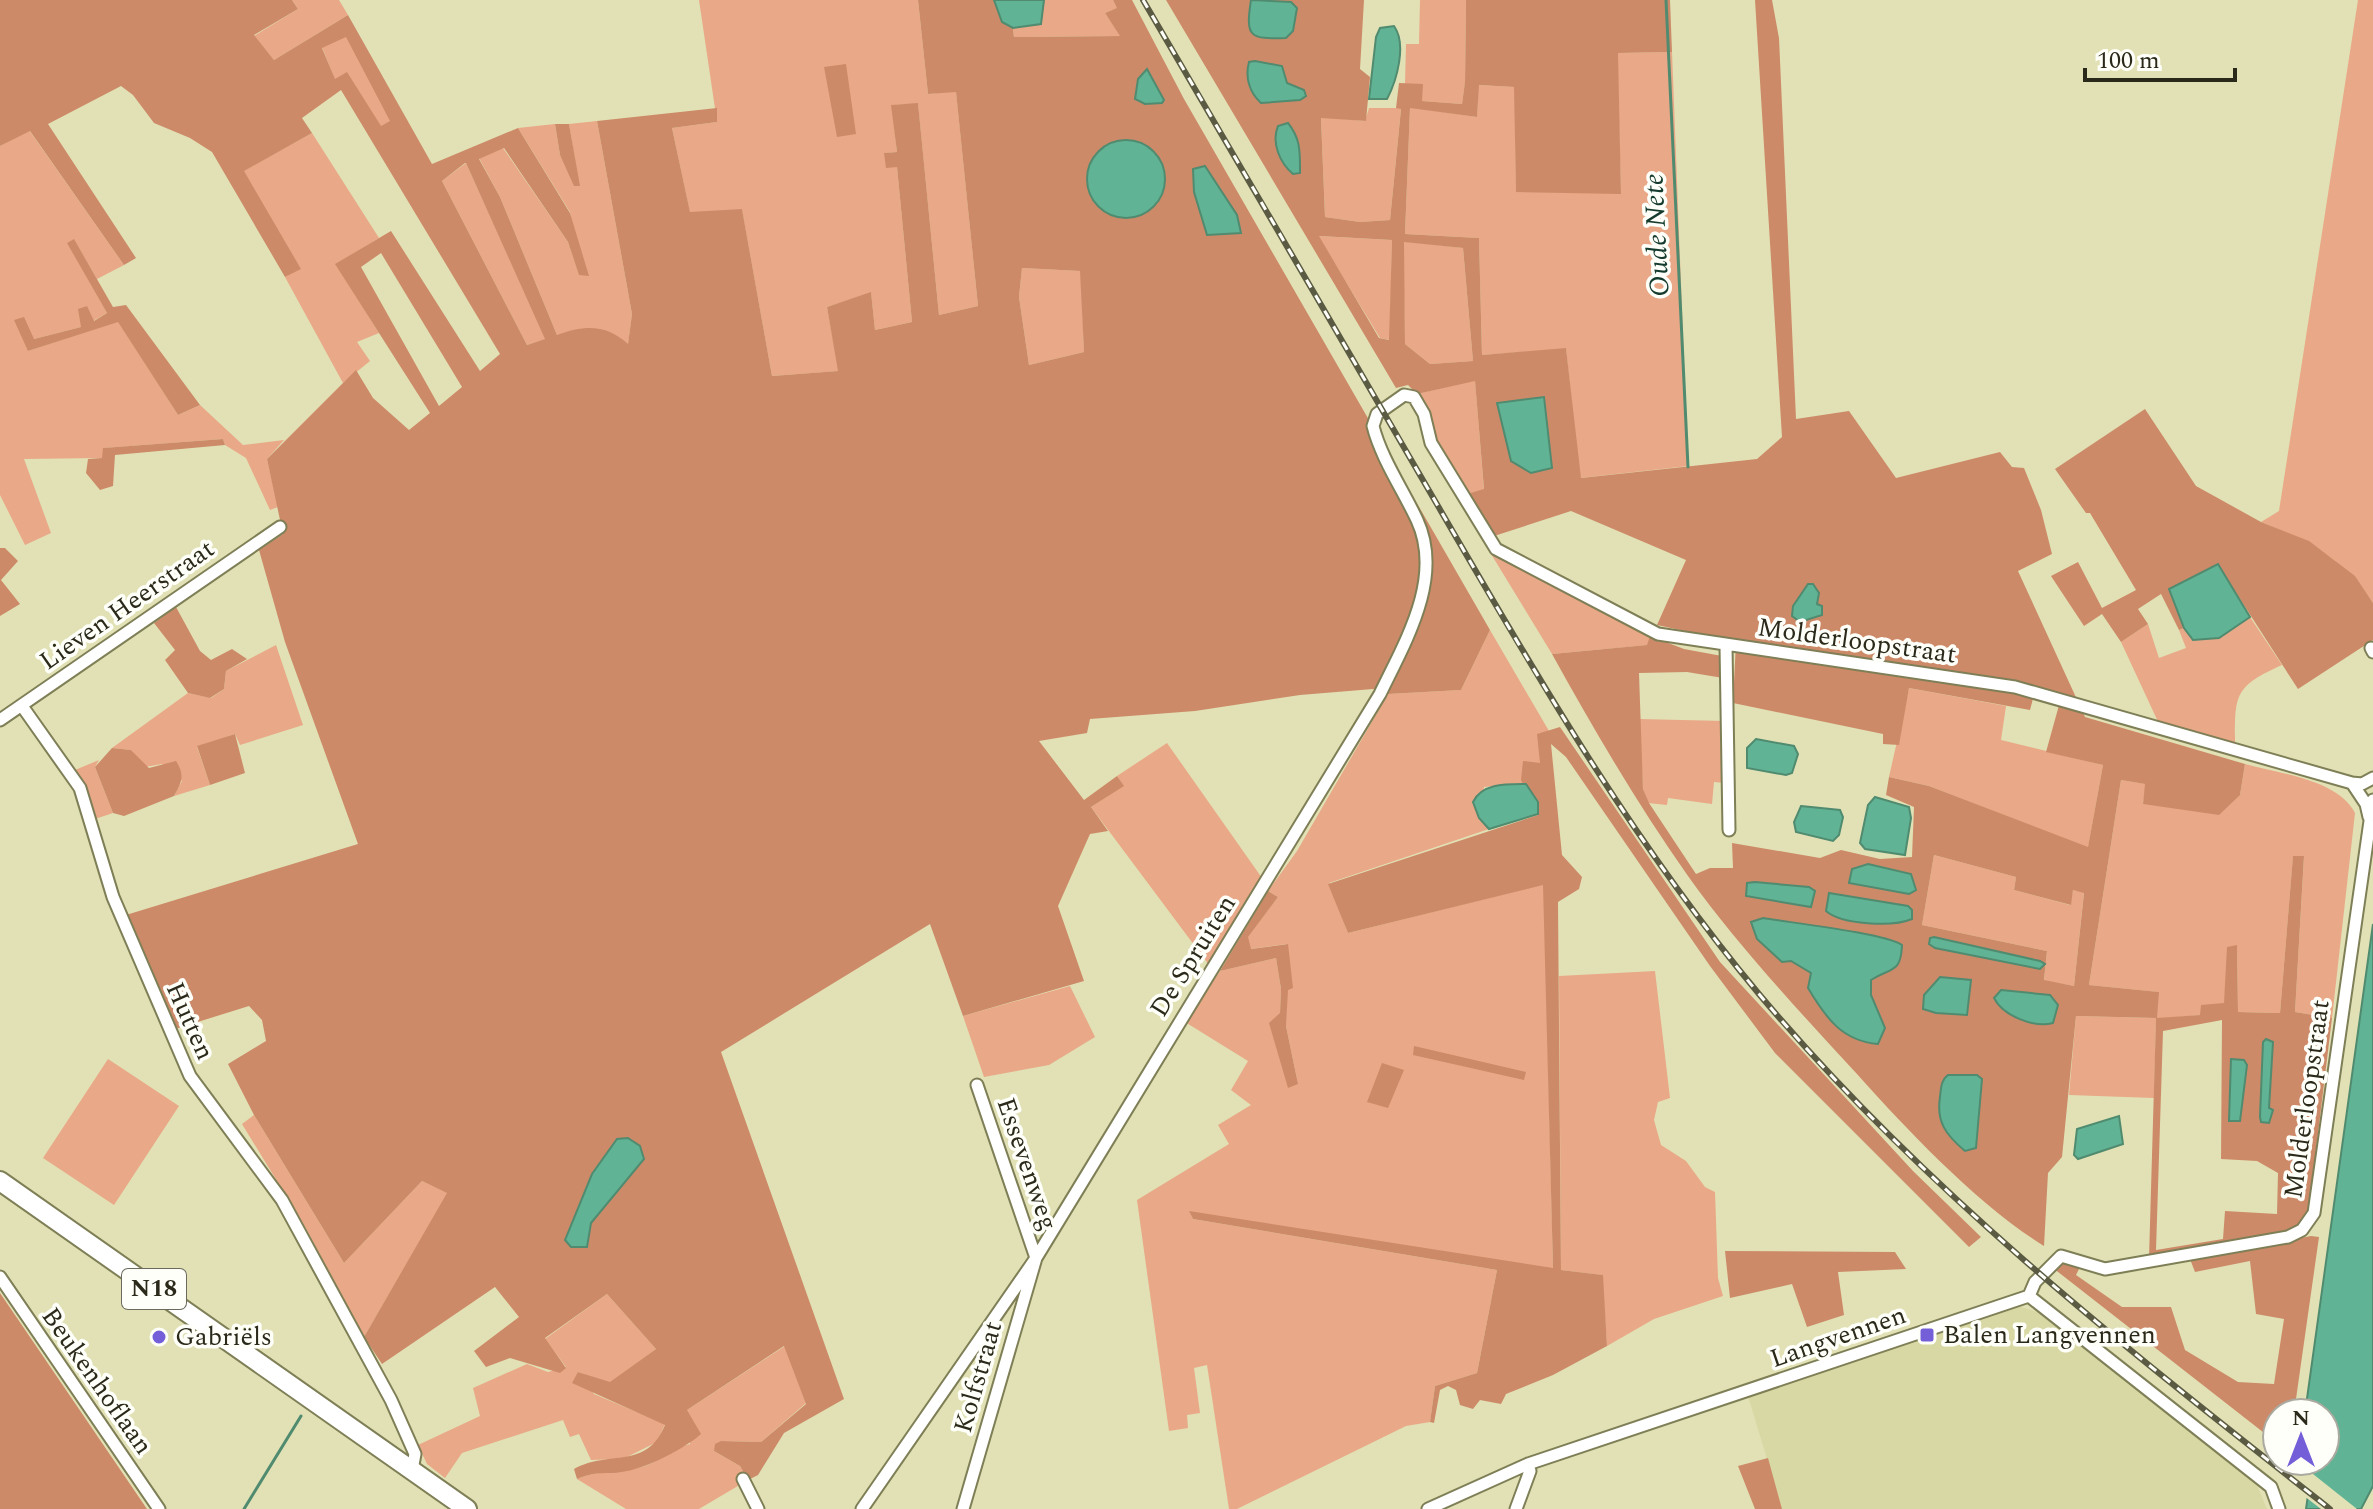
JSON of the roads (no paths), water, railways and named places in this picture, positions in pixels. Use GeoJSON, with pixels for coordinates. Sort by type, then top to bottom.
{"type":"FeatureCollection","features":[{"type":"Feature","properties":{"kind":"main road","name":"N18"},"geometry":{"type":"LineString","coordinates":[[0,1181],[467,1509]]}},
{"type":"Feature","properties":{"kind":"street","name":"Molderloopstraat"},"geometry":{"type":"LineString","coordinates":[[1394,401],[1404,395],[1414,397],[1424,414],[1431,443],[1492,543],[1504,555],[1658,634],[2015,687],[2352,783],[2362,784],[2373,778]]}},
{"type":"Feature","properties":{"kind":"street","name":"De Spruiten"},"geometry":{"type":"LineString","coordinates":[[862,1509],[1036,1258],[1380,694],[1400,653],[1421,600],[1427,549],[1419,523],[1375,434],[1373,421],[1394,401]]}},
{"type":"Feature","properties":{"kind":"street","name":"Lieven Heerstraat"},"geometry":{"type":"LineString","coordinates":[[0,720],[280,527]]}},
{"type":"Feature","properties":{"kind":"street","name":"Molderloopstraat"},"geometry":{"type":"LineString","coordinates":[[1726,646],[1729,830]]}},
{"type":"Feature","properties":{"kind":"street","name":"Hutten"},"geometry":{"type":"LineString","coordinates":[[22,706],[80,788],[113,897],[190,1076],[282,1200],[356,1335],[415,1454],[412,1470]]}},
{"type":"Feature","properties":{"kind":"street"},"geometry":{"type":"LineString","coordinates":[[2352,783],[2366,804],[2369,817]]}},
{"type":"Feature","properties":{"kind":"street","name":"Molderloopstraat"},"geometry":{"type":"LineString","coordinates":[[2029,1296],[2035,1282],[2061,1256],[2105,1269],[2288,1237],[2308,1224],[2314,1213],[2373,800]]}},
{"type":"Feature","properties":{"kind":"street","name":"Essevenweg"},"geometry":{"type":"LineString","coordinates":[[977,1085],[1036,1258]]}},
{"type":"Feature","properties":{"kind":"street","name":"Kolfstraat"},"geometry":{"type":"LineString","coordinates":[[963,1509],[1036,1258]]}},
{"type":"Feature","properties":{"kind":"street","name":"Beukenhoflaan"},"geometry":{"type":"LineString","coordinates":[[0,1277],[159,1509]]}},
{"type":"Feature","properties":{"kind":"street"},"geometry":{"type":"LineString","coordinates":[[2029,1296],[2271,1487],[2279,1509]]}},
{"type":"Feature","properties":{"kind":"street","name":"Langvennen"},"geometry":{"type":"LineString","coordinates":[[1428,1509],[1528,1464],[2029,1296]]}},
{"type":"Feature","properties":{"kind":"street"},"geometry":{"type":"LineString","coordinates":[[1516,1509],[1530,1471],[1528,1464]]}},
{"type":"Feature","properties":{"kind":"street"},"geometry":{"type":"LineString","coordinates":[[743,1479],[758,1509]]}},
{"type":"Feature","properties":{"kind":"waterway","name":"Oude Nete"},"geometry":{"type":"LineString","coordinates":[[1666,0],[1688,467]]}},
{"type":"Feature","properties":{"kind":"waterway"},"geometry":{"type":"LineString","coordinates":[[244,1509],[301,1416]]}},
{"type":"Feature","properties":{"kind":"railway"},"geometry":{"type":"LineString","coordinates":[[1143,0],[1549,695],[1628,818],[1713,937],[1823,1066],[1959,1202],[2104,1328],[2330,1509]]}},
{"type":"Feature","properties":{"kind":"place","name":"Balen Langvennen"},"geometry":{"type":"Point","coordinates":[1927,1335]}},
{"type":"Feature","properties":{"kind":"place","name":"Gabriëls"},"geometry":{"type":"Point","coordinates":[159,1337]}}]}
